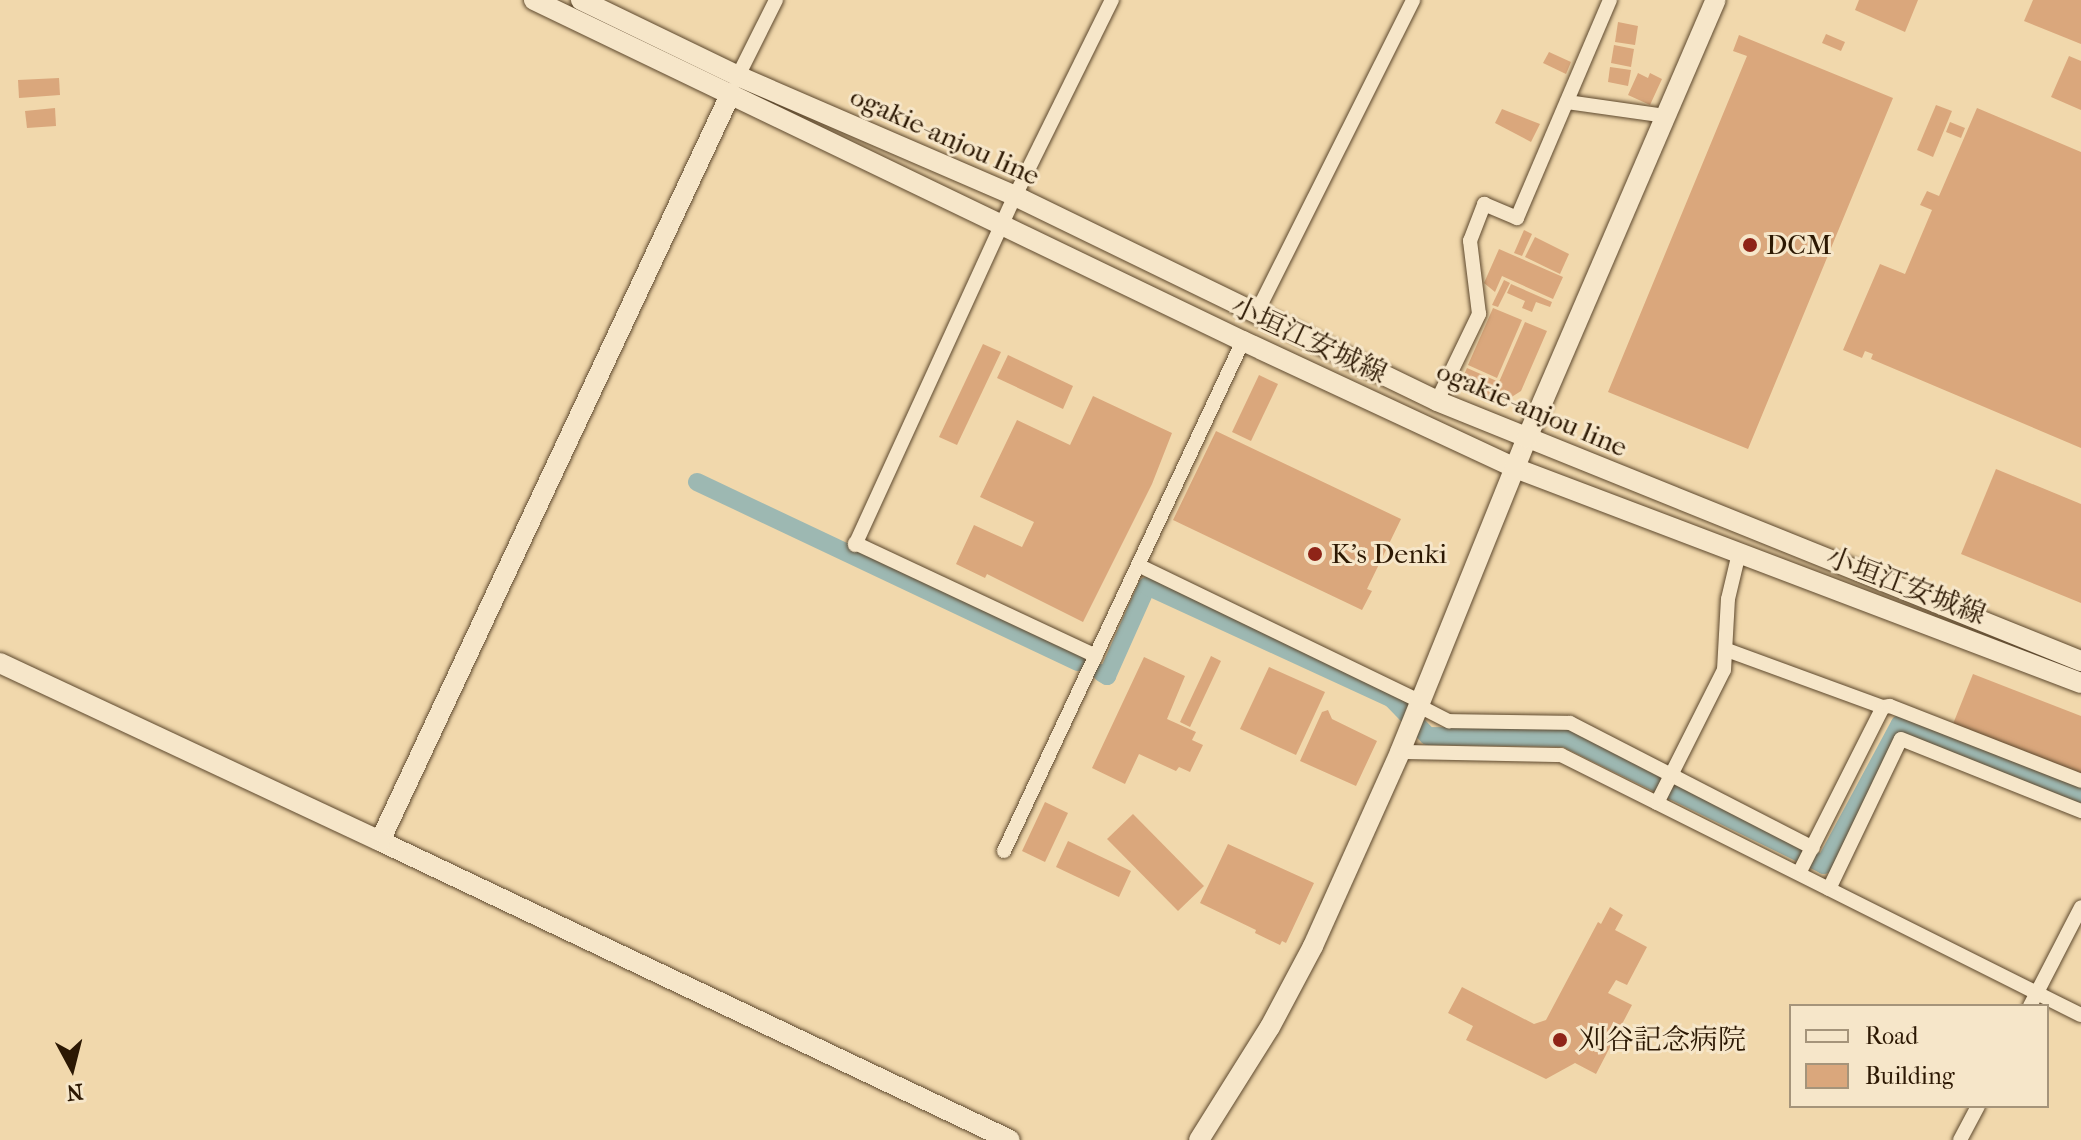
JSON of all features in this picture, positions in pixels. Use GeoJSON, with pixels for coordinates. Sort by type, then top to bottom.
{"type":"FeatureCollection","features":[{"type":"Feature","properties":{"kind":"main road","name":"小垣江安城線"},"geometry":{"type":"LineString","coordinates":[[534,0],[734,84],[1003,224],[1515,468],[2081,683]]}},
{"type":"Feature","properties":{"kind":"main road","name":"ogakie-anjou line"},"geometry":{"type":"LineString","coordinates":[[581,0],[734,84],[1015,196],[1437,401],[2081,661]]}},
{"type":"Feature","properties":{"kind":"main road"},"geometry":{"type":"LineString","coordinates":[[1199,1140],[1270,1027],[1313,946],[1400,752],[1527,438],[1716,0]]}},
{"type":"Feature","properties":{"kind":"main road"},"geometry":{"type":"LineString","coordinates":[[380,841],[734,84]]}},
{"type":"Feature","properties":{"kind":"main road"},"geometry":{"type":"LineString","coordinates":[[0,663],[1010,1140]]}},
{"type":"Feature","properties":{"kind":"street"},"geometry":{"type":"LineString","coordinates":[[734,84],[776,0]]}},
{"type":"Feature","properties":{"kind":"street"},"geometry":{"type":"LineString","coordinates":[[1096,656],[855,544],[1015,196],[1112,0]]}},
{"type":"Feature","properties":{"kind":"street"},"geometry":{"type":"LineString","coordinates":[[1256,314],[1413,0]]}},
{"type":"Feature","properties":{"kind":"street"},"geometry":{"type":"LineString","coordinates":[[1437,401],[1479,314],[1470,241],[1484,204],[1517,218],[1610,0]]}},
{"type":"Feature","properties":{"kind":"street"},"geometry":{"type":"LineString","coordinates":[[1567,102],[1665,116]]}},
{"type":"Feature","properties":{"kind":"street"},"geometry":{"type":"LineString","coordinates":[[1004,851],[1243,341]]}},
{"type":"Feature","properties":{"kind":"street"},"geometry":{"type":"LineString","coordinates":[[1657,802],[1724,670],[1728,599],[1739,553]]}},
{"type":"Feature","properties":{"kind":"street"},"geometry":{"type":"LineString","coordinates":[[1140,566],[1449,721],[1570,723],[1812,848]]}},
{"type":"Feature","properties":{"kind":"street"},"geometry":{"type":"LineString","coordinates":[[1727,650],[1883,707],[1890,706],[2081,781]]}},
{"type":"Feature","properties":{"kind":"street"},"geometry":{"type":"LineString","coordinates":[[1799,873],[1883,707]]}},
{"type":"Feature","properties":{"kind":"street"},"geometry":{"type":"LineString","coordinates":[[1829,889],[1901,739],[2081,811]]}},
{"type":"Feature","properties":{"kind":"street"},"geometry":{"type":"LineString","coordinates":[[1400,752],[1561,755],[2081,1015]]}},
{"type":"Feature","properties":{"kind":"street"},"geometry":{"type":"LineString","coordinates":[[2031,1004],[2081,907]]}},
{"type":"Feature","properties":{"kind":"street"},"geometry":{"type":"LineString","coordinates":[[1960,1140],[1977,1108]]}},
{"type":"Feature","properties":{"kind":"building"},"geometry":{"type":"Polygon","coordinates":[[[1859,0],[1918,0],[1905,32],[1855,10],[1859,0]]]}},
{"type":"Feature","properties":{"kind":"building"},"geometry":{"type":"Polygon","coordinates":[[[2033,0],[2081,0],[2081,44],[2024,21],[2033,0]]]}},
{"type":"Feature","properties":{"kind":"building"},"geometry":{"type":"Polygon","coordinates":[[[1618,22],[1638,26],[1635,45],[1615,42],[1618,22]]]}},
{"type":"Feature","properties":{"kind":"building"},"geometry":{"type":"Polygon","coordinates":[[[1826,34],[1845,42],[1841,51],[1822,43],[1826,34]]]}},
{"type":"Feature","properties":{"kind":"building","name":"DCM"},"geometry":{"type":"Polygon","coordinates":[[[1739,35],[1893,98],[1748,449],[1608,392],[1747,56],[1733,51],[1739,35]]]}},
{"type":"Feature","properties":{"kind":"building"},"geometry":{"type":"Polygon","coordinates":[[[1614,45],[1634,49],[1631,67],[1611,63],[1614,45]]]}},
{"type":"Feature","properties":{"kind":"building"},"geometry":{"type":"Polygon","coordinates":[[[1549,52],[1571,62],[1566,74],[1543,63],[1549,52]]]}},
{"type":"Feature","properties":{"kind":"building"},"geometry":{"type":"Polygon","coordinates":[[[2069,56],[2081,61],[2081,110],[2051,97],[2069,56]]]}},
{"type":"Feature","properties":{"kind":"building"},"geometry":{"type":"Polygon","coordinates":[[[1610,67],[1631,70],[1628,86],[1608,82],[1610,67]]]}},
{"type":"Feature","properties":{"kind":"building"},"geometry":{"type":"Polygon","coordinates":[[[1638,73],[1648,78],[1650,73],[1662,79],[1650,105],[1628,95],[1638,73]]]}},
{"type":"Feature","properties":{"kind":"building"},"geometry":{"type":"Polygon","coordinates":[[[59,78],[60,95],[19,98],[18,80],[59,78]]]}},
{"type":"Feature","properties":{"kind":"building"},"geometry":{"type":"Polygon","coordinates":[[[1936,105],[1952,111],[1933,157],[1917,150],[1936,105]]]}},
{"type":"Feature","properties":{"kind":"building"},"geometry":{"type":"Polygon","coordinates":[[[55,108],[56,126],[27,128],[25,111],[55,108]]]}},
{"type":"Feature","properties":{"kind":"building"},"geometry":{"type":"Polygon","coordinates":[[[1977,108],[2081,152],[2081,448],[1871,359],[1873,354],[1865,351],[1862,358],[1843,350],[1880,264],[1905,274],[1932,210],[1920,205],[1927,191],[1939,196],[1977,108]]]}},
{"type":"Feature","properties":{"kind":"building"},"geometry":{"type":"Polygon","coordinates":[[[1502,109],[1540,124],[1531,142],[1495,123],[1502,109]]]}},
{"type":"Feature","properties":{"kind":"building"},"geometry":{"type":"Polygon","coordinates":[[[1950,122],[1965,128],[1961,138],[1946,132],[1950,122]]]}},
{"type":"Feature","properties":{"kind":"building"},"geometry":{"type":"Polygon","coordinates":[[[1524,230],[1532,234],[1522,256],[1514,253],[1524,230]]]}},
{"type":"Feature","properties":{"kind":"building"},"geometry":{"type":"Polygon","coordinates":[[[1535,237],[1569,254],[1560,274],[1525,257],[1535,237]]]}},
{"type":"Feature","properties":{"kind":"building"},"geometry":{"type":"Polygon","coordinates":[[[1499,249],[1563,277],[1553,299],[1502,276],[1495,292],[1484,283],[1499,249]]]}},
{"type":"Feature","properties":{"kind":"building"},"geometry":{"type":"Polygon","coordinates":[[[1504,280],[1510,283],[1498,307],[1492,305],[1504,280]]]}},
{"type":"Feature","properties":{"kind":"building"},"geometry":{"type":"Polygon","coordinates":[[[1511,284],[1552,302],[1550,307],[1536,302],[1532,312],[1522,308],[1525,301],[1507,293],[1511,284]]]}},
{"type":"Feature","properties":{"kind":"building"},"geometry":{"type":"Polygon","coordinates":[[[1493,308],[1522,320],[1497,378],[1468,365],[1493,308]]]}},
{"type":"Feature","properties":{"kind":"building"},"geometry":{"type":"Polygon","coordinates":[[[1525,322],[1547,331],[1521,391],[1499,405],[1458,388],[1467,368],[1499,382],[1525,322]]]}},
{"type":"Feature","properties":{"kind":"building"},"geometry":{"type":"Polygon","coordinates":[[[983,344],[1001,352],[957,445],[939,437],[983,344]]]}},
{"type":"Feature","properties":{"kind":"building"},"geometry":{"type":"Polygon","coordinates":[[[1008,355],[1073,386],[1063,409],[997,378],[1008,355]]]}},
{"type":"Feature","properties":{"kind":"building"},"geometry":{"type":"Polygon","coordinates":[[[1259,375],[1278,384],[1251,441],[1232,432],[1259,375]]]}},
{"type":"Feature","properties":{"kind":"building"},"geometry":{"type":"Polygon","coordinates":[[[1093,396],[1172,433],[1152,484],[1083,622],[987,574],[985,578],[956,564],[974,525],[1022,547],[1034,522],[980,497],[1017,420],[1070,445],[1093,396]]]}},
{"type":"Feature","properties":{"kind":"building","name":"K's Denki"},"geometry":{"type":"Polygon","coordinates":[[[1216,431],[1401,519],[1367,589],[1372,591],[1362,610],[1173,520],[1216,431]]]}},
{"type":"Feature","properties":{"kind":"building"},"geometry":{"type":"Polygon","coordinates":[[[1996,469],[2081,504],[2081,603],[1961,554],[1996,469]]]}},
{"type":"Feature","properties":{"kind":"building"},"geometry":{"type":"Polygon","coordinates":[[[1211,656],[1221,661],[1190,727],[1180,722],[1211,656]]]}},
{"type":"Feature","properties":{"kind":"building"},"geometry":{"type":"Polygon","coordinates":[[[1144,657],[1185,676],[1167,719],[1196,732],[1192,740],[1203,745],[1190,772],[1179,767],[1176,771],[1139,754],[1125,784],[1092,768],[1144,657]]]}},
{"type":"Feature","properties":{"kind":"building"},"geometry":{"type":"Polygon","coordinates":[[[1269,667],[1325,692],[1296,755],[1240,729],[1269,667]]]}},
{"type":"Feature","properties":{"kind":"building"},"geometry":{"type":"Polygon","coordinates":[[[1973,674],[2081,716],[2081,774],[1953,724],[1973,674]]]}},
{"type":"Feature","properties":{"kind":"building"},"geometry":{"type":"Polygon","coordinates":[[[1328,710],[1332,719],[1377,741],[1356,786],[1300,761],[1322,712],[1328,710]]]}},
{"type":"Feature","properties":{"kind":"building"},"geometry":{"type":"Polygon","coordinates":[[[1045,802],[1068,813],[1045,862],[1022,851],[1045,802]]]}},
{"type":"Feature","properties":{"kind":"building"},"geometry":{"type":"Polygon","coordinates":[[[1133,814],[1204,886],[1178,911],[1107,839],[1133,814]]]}},
{"type":"Feature","properties":{"kind":"building"},"geometry":{"type":"Polygon","coordinates":[[[1068,841],[1131,871],[1119,897],[1056,867],[1068,841]]]}},
{"type":"Feature","properties":{"kind":"building"},"geometry":{"type":"Polygon","coordinates":[[[1228,844],[1314,883],[1286,943],[1282,941],[1280,945],[1200,903],[1228,844]]]}},
{"type":"Feature","properties":{"kind":"building"},"geometry":{"type":"Polygon","coordinates":[[[1610,907],[1623,915],[1615,930],[1647,947],[1627,985],[1616,980],[1608,993],[1632,1005],[1596,1074],[1575,1063],[1546,1079],[1466,1040],[1473,1026],[1448,1013],[1462,987],[1534,1024],[1546,1020],[1598,922],[1601,924],[1610,907]]]}},
{"type":"Feature","properties":{"kind":"waterway"},"geometry":{"type":"LineString","coordinates":[[697,482],[1078,662]]}},
{"type":"Feature","properties":{"kind":"waterway"},"geometry":{"type":"LineString","coordinates":[[1102,673],[1107,676],[1147,586],[1391,698],[1428,736],[1565,738],[1824,865],[1900,724],[2081,794]]}},
{"type":"Feature","properties":{"kind":"place","name":"DCM"},"geometry":{"type":"Point","coordinates":[1750,245]}},
{"type":"Feature","properties":{"kind":"place","name":"K's Denki"},"geometry":{"type":"Point","coordinates":[1315,554]}},
{"type":"Feature","properties":{"kind":"place","name":"刈谷記念病院"},"geometry":{"type":"Point","coordinates":[1560,1040]}}]}
